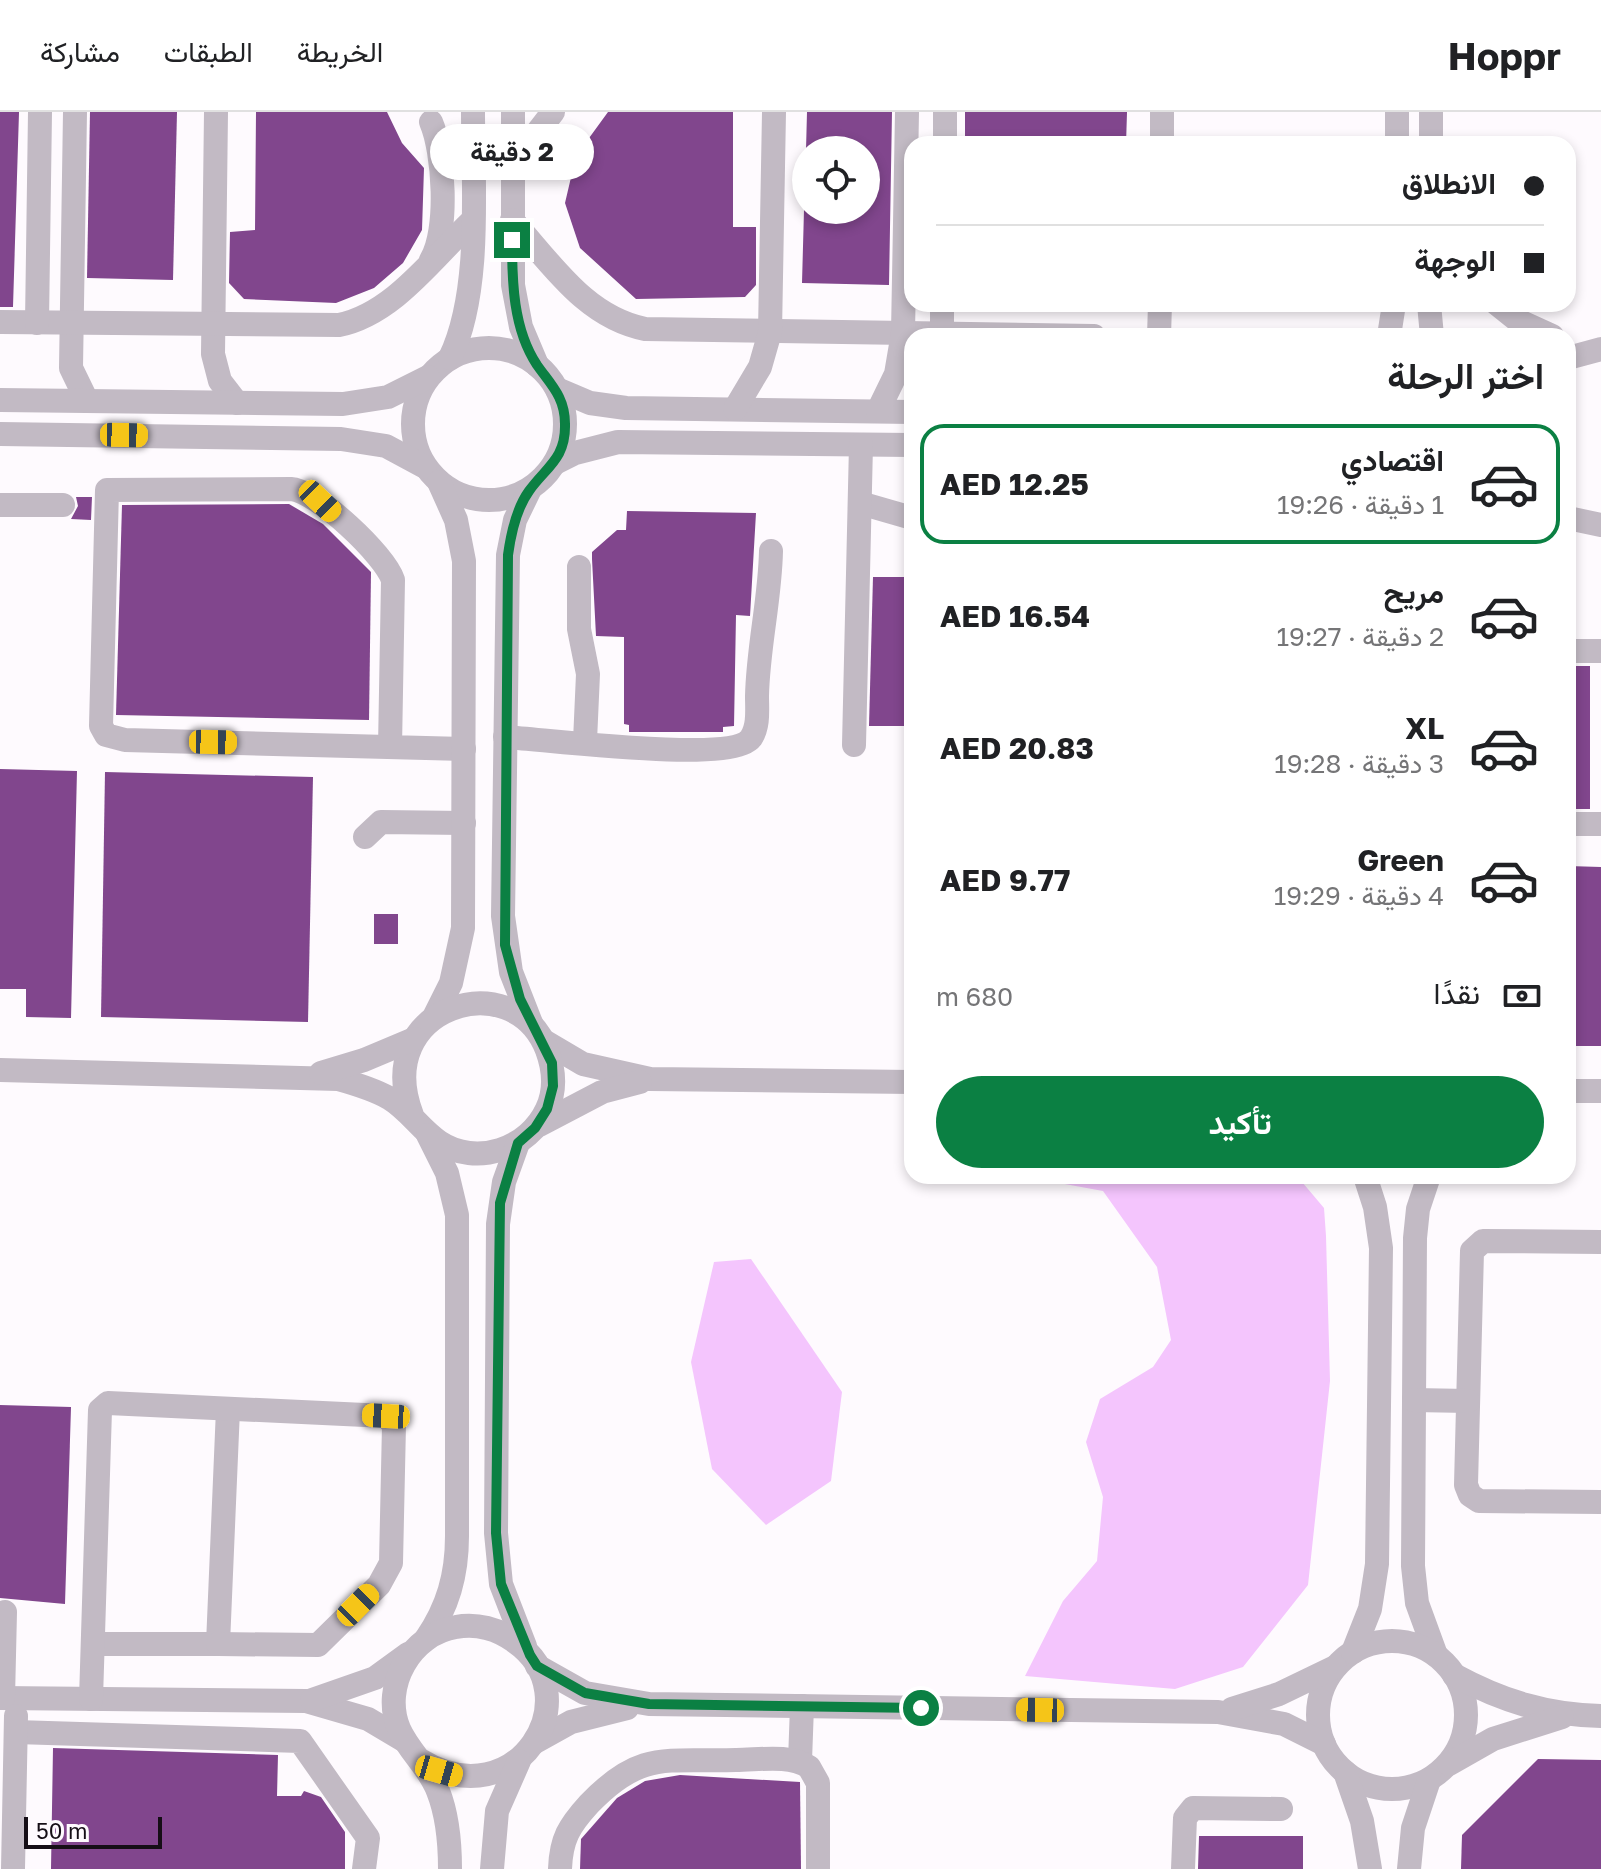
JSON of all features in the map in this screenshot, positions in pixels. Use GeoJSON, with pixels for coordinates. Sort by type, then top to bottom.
{"type":"FeatureCollection","features":[{"type":"Feature","properties":{"kind":"street"},"geometry":{"type":"LineString","coordinates":[[37,323],[40,112]]}},
{"type":"Feature","properties":{"kind":"street"},"geometry":{"type":"LineString","coordinates":[[75,112],[71,368],[87,401]]}},
{"type":"Feature","properties":{"kind":"street"},"geometry":{"type":"LineString","coordinates":[[216,112],[215,368],[220,381],[237,403]]}},
{"type":"Feature","properties":{"kind":"street"},"geometry":{"type":"LineString","coordinates":[[450,358],[467,312],[473,112]]}},
{"type":"Feature","properties":{"kind":"street"},"geometry":{"type":"LineString","coordinates":[[513,112],[512,220],[516,309],[537,365],[557,389],[566,427],[555,463]]}},
{"type":"Feature","properties":{"kind":"street"},"geometry":{"type":"LineString","coordinates":[[513,164],[553,112]]}},
{"type":"Feature","properties":{"kind":"street"},"geometry":{"type":"LineString","coordinates":[[735,409],[760,367],[770,332],[774,112]]}},
{"type":"Feature","properties":{"kind":"street"},"geometry":{"type":"LineString","coordinates":[[907,112],[907,136]]}},
{"type":"Feature","properties":{"kind":"street"},"geometry":{"type":"LineString","coordinates":[[945,112],[945,136]]}},
{"type":"Feature","properties":{"kind":"street"},"geometry":{"type":"LineString","coordinates":[[1162,112],[1162,136]]}},
{"type":"Feature","properties":{"kind":"street"},"geometry":{"type":"LineString","coordinates":[[1397,112],[1397,136]]}},
{"type":"Feature","properties":{"kind":"street"},"geometry":{"type":"LineString","coordinates":[[1431,112],[1431,136]]}},
{"type":"Feature","properties":{"kind":"street"},"geometry":{"type":"LineString","coordinates":[[428,117],[440,147],[440,229],[438,247],[430,262]]}},
{"type":"Feature","properties":{"kind":"street"},"geometry":{"type":"LineString","coordinates":[[428,117],[455,144],[473,155]]}},
{"type":"Feature","properties":{"kind":"street"},"geometry":{"type":"LineString","coordinates":[[512,220],[583,298],[611,319],[645,329],[903,333]]}},
{"type":"Feature","properties":{"kind":"street"},"geometry":{"type":"LineString","coordinates":[[0,322],[352,322],[378,311],[471,222]]}},
{"type":"Feature","properties":{"kind":"street"},"geometry":{"type":"LineString","coordinates":[[878,411],[896,374],[903,333],[904,278]]}},
{"type":"Feature","properties":{"kind":"street"},"geometry":{"type":"LineString","coordinates":[[1507,312],[1534,328]]}},
{"type":"Feature","properties":{"kind":"street"},"geometry":{"type":"LineString","coordinates":[[1576,342],[1601,349]]}},
{"type":"Feature","properties":{"kind":"street"},"geometry":{"type":"LineString","coordinates":[[0,400],[365,402],[408,389],[450,358],[486,347],[513,352],[537,365]]}},
{"type":"Feature","properties":{"kind":"street"},"geometry":{"type":"LineString","coordinates":[[1576,349],[1601,349]]}},
{"type":"Feature","properties":{"kind":"street"},"geometry":{"type":"LineString","coordinates":[[1576,356],[1601,349]]}},
{"type":"Feature","properties":{"kind":"street"},"geometry":{"type":"LineString","coordinates":[[428,377],[418,394],[413,422],[416,450],[456,520],[464,561],[461,947],[451,983],[434,1017],[414,1039],[406,1057],[403,1077],[420,1124],[453,1194],[458,1253],[457,1558],[447,1601],[398,1677],[394,1693],[397,1726],[442,1801],[450,1869]]}},
{"type":"Feature","properties":{"kind":"street"},"geometry":{"type":"LineString","coordinates":[[557,389],[608,407],[904,412]]}},
{"type":"Feature","properties":{"kind":"street"},"geometry":{"type":"LineString","coordinates":[[0,434],[341,439],[386,446],[460,495],[484,500],[508,498],[530,489]]}},
{"type":"Feature","properties":{"kind":"street"},"geometry":{"type":"LineString","coordinates":[[492,1869],[497,1811],[542,1728],[546,1696],[501,1584],[496,1533],[498,1224],[504,1182],[527,1135],[547,1109],[553,1086],[552,1063],[511,972],[505,945],[508,555],[515,520],[530,489],[555,463],[596,446],[618,442],[904,445]]}},
{"type":"Feature","properties":{"kind":"street"},"geometry":{"type":"LineString","coordinates":[[854,745],[861,445]]}},
{"type":"Feature","properties":{"kind":"street"},"geometry":{"type":"LineString","coordinates":[[390,747],[393,580],[386,565],[320,501],[307,492],[291,489],[107,490],[101,726],[106,735],[125,740],[464,749]]}},
{"type":"Feature","properties":{"kind":"street"},"geometry":{"type":"LineString","coordinates":[[860,503],[904,516]]}},
{"type":"Feature","properties":{"kind":"street"},"geometry":{"type":"LineString","coordinates":[[0,505],[63,505]]}},
{"type":"Feature","properties":{"kind":"street"},"geometry":{"type":"LineString","coordinates":[[1576,520],[1601,527]]}},
{"type":"Feature","properties":{"kind":"street"},"geometry":{"type":"LineString","coordinates":[[1576,532],[1601,527]]}},
{"type":"Feature","properties":{"kind":"street"},"geometry":{"type":"LineString","coordinates":[[505,737],[585,741],[620,748],[726,750],[748,741],[756,720],[758,663],[769,595],[771,551]]}},
{"type":"Feature","properties":{"kind":"street"},"geometry":{"type":"LineString","coordinates":[[579,567],[579,629],[588,674],[585,741]]}},
{"type":"Feature","properties":{"kind":"street"},"geometry":{"type":"LineString","coordinates":[[1576,651],[1601,651]]}},
{"type":"Feature","properties":{"kind":"street"},"geometry":{"type":"LineString","coordinates":[[365,837],[381,822],[464,823]]}},
{"type":"Feature","properties":{"kind":"street"},"geometry":{"type":"LineString","coordinates":[[1576,824],[1601,824]]}},
{"type":"Feature","properties":{"kind":"street"},"geometry":{"type":"LineString","coordinates":[[434,1017],[453,1007],[474,1003],[515,1013],[583,1064],[650,1079],[904,1082]]}},
{"type":"Feature","properties":{"kind":"street"},"geometry":{"type":"LineString","coordinates":[[311,1076],[364,1060],[414,1039]]}},
{"type":"Feature","properties":{"kind":"street"},"geometry":{"type":"LineString","coordinates":[[0,1070],[311,1076],[365,1086],[452,1148],[481,1154],[527,1135],[602,1092],[650,1079]]}},
{"type":"Feature","properties":{"kind":"street"},"geometry":{"type":"LineString","coordinates":[[1576,1091],[1601,1091]]}},
{"type":"Feature","properties":{"kind":"street"},"geometry":{"type":"LineString","coordinates":[[1368,1184],[1375,1207],[1381,1248],[1377,1564],[1370,1609],[1345,1659],[1320,1695],[1318,1712],[1324,1744],[1345,1772],[1362,1821],[1370,1869]]}},
{"type":"Feature","properties":{"kind":"street"},"geometry":{"type":"LineString","coordinates":[[1409,1869],[1413,1828],[1438,1772],[1458,1749],[1466,1711],[1454,1675],[1436,1655],[1421,1621],[1414,1584],[1416,1223],[1427,1184]]}},
{"type":"Feature","properties":{"kind":"street"},"geometry":{"type":"LineString","coordinates":[[1601,1242],[1483,1241],[1474,1246],[1471,1256],[1466,1485],[1474,1499],[1601,1502]]}},
{"type":"Feature","properties":{"kind":"street"},"geometry":{"type":"LineString","coordinates":[[1414,1400],[1468,1401]]}},
{"type":"Feature","properties":{"kind":"street"},"geometry":{"type":"LineString","coordinates":[[91,1699],[100,1410],[108,1403],[386,1416],[391,1420],[394,1425],[391,1563],[379,1585],[318,1645],[93,1644]]}},
{"type":"Feature","properties":{"kind":"street"},"geometry":{"type":"LineString","coordinates":[[218,1644],[228,1409]]}},
{"type":"Feature","properties":{"kind":"street"},"geometry":{"type":"LineString","coordinates":[[5,1612],[6,1698],[16,1732],[13,1869]]}},
{"type":"Feature","properties":{"kind":"street"},"geometry":{"type":"LineString","coordinates":[[6,1698],[306,1701],[330,1696],[375,1678],[420,1644],[456,1627],[481,1627],[505,1634],[534,1661],[585,1693],[649,1704],[1218,1712],[1284,1724],[1324,1744]]}},
{"type":"Feature","properties":{"kind":"street"},"geometry":{"type":"LineString","coordinates":[[1218,1712],[1279,1694],[1369,1644],[1403,1642],[1436,1655]]}},
{"type":"Feature","properties":{"kind":"street"},"geometry":{"type":"LineString","coordinates":[[1454,1675],[1521,1705],[1568,1716],[1601,1716]]}},
{"type":"Feature","properties":{"kind":"street"},"geometry":{"type":"LineString","coordinates":[[306,1701],[368,1719],[439,1771],[459,1777],[481,1777],[502,1771],[571,1722],[649,1704]]}},
{"type":"Feature","properties":{"kind":"street"},"geometry":{"type":"LineString","coordinates":[[800,1761],[802,1706]]}},
{"type":"Feature","properties":{"kind":"street"},"geometry":{"type":"LineString","coordinates":[[1345,1772],[1377,1788],[1412,1787],[1493,1739],[1568,1716]]}},
{"type":"Feature","properties":{"kind":"street"},"geometry":{"type":"LineString","coordinates":[[16,1732],[300,1741],[368,1838],[364,1869]]}},
{"type":"Feature","properties":{"kind":"street"},"geometry":{"type":"LineString","coordinates":[[560,1869],[562,1841],[570,1826],[610,1782],[628,1769],[660,1762],[800,1761],[809,1767],[818,1783],[818,1869]]}},
{"type":"Feature","properties":{"kind":"street"},"geometry":{"type":"LineString","coordinates":[[1183,1869],[1184,1822],[1193,1808],[1281,1809]]}},
{"type":"Feature","properties":{"kind":"shaded area"},"geometry":{"type":"Polygon","coordinates":[[[1065,1184],[1304,1184],[1324,1208],[1330,1381],[1308,1585],[1243,1667],[1175,1689],[1025,1676],[1063,1601],[1097,1561],[1103,1497],[1086,1442],[1100,1399],[1153,1367],[1171,1340],[1157,1267],[1103,1191],[1065,1184]]]}},
{"type":"Feature","properties":{"kind":"shaded area"},"geometry":{"type":"Polygon","coordinates":[[[751,1259],[842,1392],[831,1481],[766,1525],[712,1469],[691,1362],[714,1262],[751,1259]]]}},
{"type":"Feature","properties":{"kind":"building"},"geometry":{"type":"Polygon","coordinates":[[[0,112],[19,112],[13,307],[0,307],[0,112]]]}},
{"type":"Feature","properties":{"kind":"building"},"geometry":{"type":"Polygon","coordinates":[[[90,112],[177,112],[173,280],[87,278],[90,112]]]}},
{"type":"Feature","properties":{"kind":"building"},"geometry":{"type":"Polygon","coordinates":[[[256,112],[387,112],[402,143],[424,168],[422,230],[403,263],[374,288],[336,303],[244,299],[229,283],[230,232],[255,230],[256,112]]]}},
{"type":"Feature","properties":{"kind":"building"},"geometry":{"type":"Polygon","coordinates":[[[608,112],[733,112],[733,227],[756,227],[756,285],[745,297],[636,299],[580,248],[565,203],[576,156],[608,112]]]}},
{"type":"Feature","properties":{"kind":"building"},"geometry":{"type":"Polygon","coordinates":[[[807,112],[892,112],[889,285],[802,283],[804,224],[880,224],[880,136],[806,136],[807,112]]]}},
{"type":"Feature","properties":{"kind":"building"},"geometry":{"type":"Polygon","coordinates":[[[965,112],[1127,112],[1126,136],[965,136],[965,112]]]}},
{"type":"Feature","properties":{"kind":"building"},"geometry":{"type":"Polygon","coordinates":[[[76,497],[92,497],[91,520],[71,519],[78,506],[76,497]]]}},
{"type":"Feature","properties":{"kind":"building"},"geometry":{"type":"Polygon","coordinates":[[[289,504],[323,524],[371,572],[369,720],[116,715],[122,505],[289,504]]]}},
{"type":"Feature","properties":{"kind":"building"},"geometry":{"type":"Polygon","coordinates":[[[627,511],[756,513],[750,616],[736,615],[734,726],[723,727],[723,732],[629,732],[629,725],[624,724],[624,637],[596,636],[592,552],[617,530],[626,530],[627,511]]]}},
{"type":"Feature","properties":{"kind":"building"},"geometry":{"type":"Polygon","coordinates":[[[873,577],[904,577],[904,726],[869,726],[873,577]]]}},
{"type":"Feature","properties":{"kind":"building"},"geometry":{"type":"Polygon","coordinates":[[[1576,666],[1590,666],[1590,809],[1576,809],[1576,666]]]}},
{"type":"Feature","properties":{"kind":"building"},"geometry":{"type":"Polygon","coordinates":[[[0,769],[77,771],[71,1018],[26,1017],[26,989],[0,989],[0,769]]]}},
{"type":"Feature","properties":{"kind":"building"},"geometry":{"type":"Polygon","coordinates":[[[105,772],[313,777],[308,1022],[101,1017],[105,772]]]}},
{"type":"Feature","properties":{"kind":"building"},"geometry":{"type":"Polygon","coordinates":[[[1576,866],[1601,867],[1601,1046],[1576,1046],[1576,866]]]}},
{"type":"Feature","properties":{"kind":"building"},"geometry":{"type":"Polygon","coordinates":[[[374,914],[398,914],[398,944],[374,944],[374,914]]]}},
{"type":"Feature","properties":{"kind":"building"},"geometry":{"type":"Polygon","coordinates":[[[0,1405],[71,1407],[65,1604],[0,1598],[0,1405]]]}},
{"type":"Feature","properties":{"kind":"building"},"geometry":{"type":"Polygon","coordinates":[[[53,1748],[278,1755],[277,1796],[301,1796],[304,1791],[321,1797],[345,1832],[345,1869],[51,1869],[53,1748]]]}},
{"type":"Feature","properties":{"kind":"building"},"geometry":{"type":"Polygon","coordinates":[[[1538,1759],[1601,1760],[1601,1869],[1461,1869],[1462,1835],[1538,1759]]]}},
{"type":"Feature","properties":{"kind":"building"},"geometry":{"type":"Polygon","coordinates":[[[680,1775],[800,1782],[801,1869],[580,1869],[581,1839],[617,1798],[645,1781],[680,1775]]]}},
{"type":"Feature","properties":{"kind":"building"},"geometry":{"type":"Polygon","coordinates":[[[1199,1836],[1303,1836],[1303,1869],[1198,1869],[1199,1836]]]}},
{"type":"Feature","properties":{"kind":"route"},"geometry":{"type":"LineString","coordinates":[[512,240],[513,285],[521,327],[537,365],[557,389],[564,407],[566,427],[563,446],[555,463],[544,478],[530,489],[522,504],[510,537],[508,555],[505,945],[520,999],[532,1026],[544,1041],[552,1063],[553,1086],[547,1109],[535,1128],[518,1143],[500,1203],[496,1533],[501,1584],[518,1632],[537,1666],[567,1685],[602,1699],[649,1704],[921,1708]]}}]}
